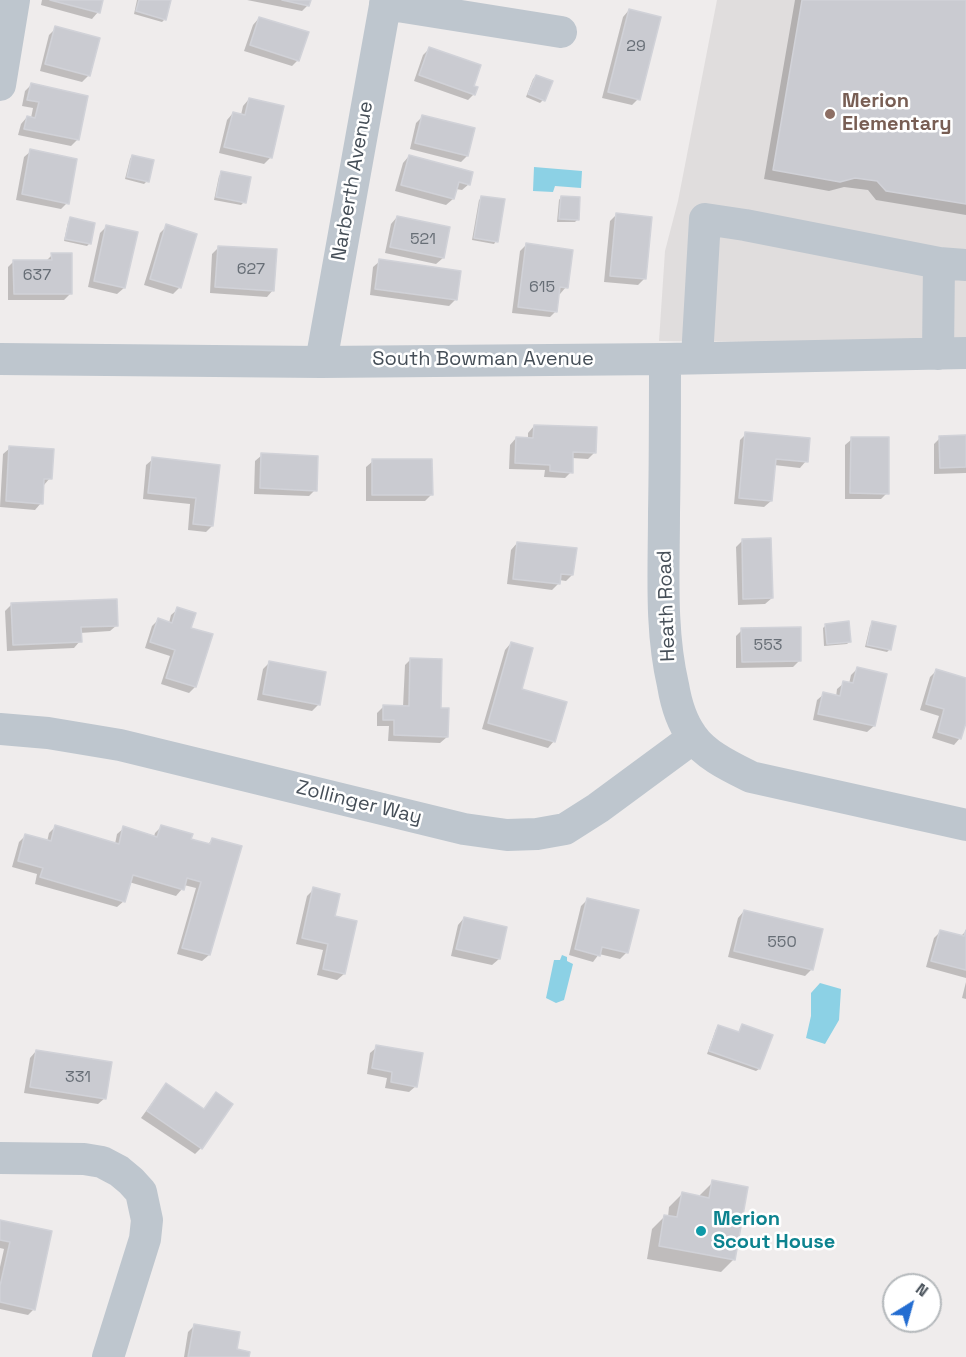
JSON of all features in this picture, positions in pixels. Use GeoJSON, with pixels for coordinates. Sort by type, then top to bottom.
{"type":"FeatureCollection","features":[{"type":"Feature","properties":{"kind":"street"},"geometry":{"type":"LineString","coordinates":[[0,85],[14,0]]}},
{"type":"Feature","properties":{"kind":"street"},"geometry":{"type":"LineString","coordinates":[[386,2],[561,32]]}},
{"type":"Feature","properties":{"kind":"street","name":"Narberth Avenue"},"geometry":{"type":"LineString","coordinates":[[321,362],[386,2]]}},
{"type":"Feature","properties":{"kind":"street"},"geometry":{"type":"LineString","coordinates":[[697,358],[705,219],[953,264],[952,353]]}},
{"type":"Feature","properties":{"kind":"street","name":"South Bowman Avenue"},"geometry":{"type":"LineString","coordinates":[[0,359],[321,362],[665,359],[952,353]]}},
{"type":"Feature","properties":{"kind":"street","name":"Heath Road"},"geometry":{"type":"LineString","coordinates":[[665,359],[664,618],[668,664],[675,697],[683,721],[693,738],[709,753],[751,777],[966,825]]}},
{"type":"Feature","properties":{"kind":"street","name":"Zollinger Way"},"geometry":{"type":"LineString","coordinates":[[0,729],[48,733],[120,746],[464,829],[507,835],[537,834],[565,829],[598,808],[693,738]]}},
{"type":"Feature","properties":{"kind":"street"},"geometry":{"type":"LineString","coordinates":[[0,1158],[84,1159],[102,1162],[131,1180],[141,1192],[147,1220],[145,1239],[108,1357]]}},
{"type":"Feature","properties":{"kind":"shaded area","name":"Merion Elementary"},"geometry":{"type":"Polygon","coordinates":[[[717,0],[966,0],[966,344],[659,341],[665,251],[678,201],[717,0]]]}},
{"type":"Feature","properties":{"kind":"water"},"geometry":{"type":"Polygon","coordinates":[[[534,167],[582,171],[581,188],[555,186],[553,192],[533,191],[534,167]]]}},
{"type":"Feature","properties":{"kind":"water"},"geometry":{"type":"Polygon","coordinates":[[[562,955],[573,964],[564,1000],[556,1003],[546,998],[554,960],[560,960],[562,955]]]}},
{"type":"Feature","properties":{"kind":"water"},"geometry":{"type":"Polygon","coordinates":[[[820,983],[841,989],[839,1020],[825,1044],[806,1038],[811,1016],[811,993],[820,983]]]}},
{"type":"Feature","properties":{"kind":"building"},"geometry":{"type":"Polygon","coordinates":[[[50,0],[103,0],[100,13],[50,0]]]}},
{"type":"Feature","properties":{"kind":"building"},"geometry":{"type":"Polygon","coordinates":[[[139,0],[171,0],[166,20],[136,11],[139,0]]]}},
{"type":"Feature","properties":{"kind":"building"},"geometry":{"type":"Polygon","coordinates":[[[282,0],[311,0],[309,6],[282,0]]]}},
{"type":"Feature","properties":{"kind":"building"},"geometry":{"type":"Polygon","coordinates":[[[802,0],[966,0],[966,204],[886,191],[877,181],[855,178],[840,182],[773,170],[802,0]]]}},
{"type":"Feature","properties":{"kind":"building"},"geometry":{"type":"Polygon","coordinates":[[[629,9],[661,17],[640,100],[608,92],[629,9]]]}},
{"type":"Feature","properties":{"kind":"building"},"geometry":{"type":"Polygon","coordinates":[[[259,17],[309,32],[299,61],[250,45],[259,17]]]}},
{"type":"Feature","properties":{"kind":"building"},"geometry":{"type":"Polygon","coordinates":[[[55,26],[100,38],[90,76],[45,64],[55,26]]]}},
{"type":"Feature","properties":{"kind":"building"},"geometry":{"type":"Polygon","coordinates":[[[429,47],[481,65],[474,86],[478,87],[475,95],[419,75],[429,47]]]}},
{"type":"Feature","properties":{"kind":"building"},"geometry":{"type":"Polygon","coordinates":[[[536,75],[553,81],[545,101],[528,94],[536,75]]]}},
{"type":"Feature","properties":{"kind":"building"},"geometry":{"type":"Polygon","coordinates":[[[31,83],[88,96],[79,140],[24,129],[27,116],[35,118],[39,102],[27,100],[31,83]]]}},
{"type":"Feature","properties":{"kind":"building"},"geometry":{"type":"Polygon","coordinates":[[[249,98],[284,106],[272,158],[224,147],[233,112],[245,115],[249,98]]]}},
{"type":"Feature","properties":{"kind":"building"},"geometry":{"type":"Polygon","coordinates":[[[422,115],[475,128],[468,156],[415,143],[422,115]]]}},
{"type":"Feature","properties":{"kind":"building"},"geometry":{"type":"Polygon","coordinates":[[[30,149],[77,159],[69,204],[22,194],[30,149]]]}},
{"type":"Feature","properties":{"kind":"building"},"geometry":{"type":"Polygon","coordinates":[[[132,155],[154,160],[149,182],[127,177],[132,155]]]}},
{"type":"Feature","properties":{"kind":"building"},"geometry":{"type":"Polygon","coordinates":[[[409,155],[473,172],[470,185],[459,182],[454,199],[401,185],[409,155]]]}},
{"type":"Feature","properties":{"kind":"building"},"geometry":{"type":"Polygon","coordinates":[[[221,171],[251,177],[246,203],[216,197],[221,171]]]}},
{"type":"Feature","properties":{"kind":"building"},"geometry":{"type":"Polygon","coordinates":[[[481,196],[505,199],[498,242],[474,238],[481,196]]]}},
{"type":"Feature","properties":{"kind":"building"},"geometry":{"type":"Polygon","coordinates":[[[561,196],[580,197],[579,220],[559,219],[561,196]]]}},
{"type":"Feature","properties":{"kind":"building"},"geometry":{"type":"Polygon","coordinates":[[[616,213],[652,217],[646,279],[610,276],[616,213]]]}},
{"type":"Feature","properties":{"kind":"building"},"geometry":{"type":"Polygon","coordinates":[[[397,216],[450,227],[444,258],[390,247],[397,216]]]}},
{"type":"Feature","properties":{"kind":"building"},"geometry":{"type":"Polygon","coordinates":[[[70,217],[95,223],[91,244],[65,239],[70,217]]]}},
{"type":"Feature","properties":{"kind":"building"},"geometry":{"type":"Polygon","coordinates":[[[166,224],[197,234],[181,288],[150,279],[166,224]]]}},
{"type":"Feature","properties":{"kind":"building"},"geometry":{"type":"Polygon","coordinates":[[[106,225],[138,232],[125,288],[94,281],[106,225]]]}},
{"type":"Feature","properties":{"kind":"building"},"geometry":{"type":"Polygon","coordinates":[[[526,243],[573,250],[568,288],[560,287],[557,312],[518,307],[526,243]]]}},
{"type":"Feature","properties":{"kind":"building"},"geometry":{"type":"Polygon","coordinates":[[[218,246],[277,249],[274,291],[215,287],[218,246]]]}},
{"type":"Feature","properties":{"kind":"building"},"geometry":{"type":"Polygon","coordinates":[[[51,253],[72,253],[72,294],[14,294],[13,260],[52,260],[51,253]]]}},
{"type":"Feature","properties":{"kind":"building"},"geometry":{"type":"Polygon","coordinates":[[[379,259],[461,271],[457,300],[375,289],[379,259]]]}},
{"type":"Feature","properties":{"kind":"building"},"geometry":{"type":"Polygon","coordinates":[[[534,425],[597,427],[596,453],[573,452],[573,473],[550,471],[550,465],[515,463],[516,437],[533,438],[534,425]]]}},
{"type":"Feature","properties":{"kind":"building"},"geometry":{"type":"Polygon","coordinates":[[[745,432],[810,438],[808,462],[776,459],[772,501],[739,498],[745,432]]]}},
{"type":"Feature","properties":{"kind":"building"},"geometry":{"type":"Polygon","coordinates":[[[966,435],[966,467],[940,468],[939,436],[966,435]]]}},
{"type":"Feature","properties":{"kind":"building"},"geometry":{"type":"Polygon","coordinates":[[[851,437],[889,437],[889,494],[850,493],[851,437]]]}},
{"type":"Feature","properties":{"kind":"building"},"geometry":{"type":"Polygon","coordinates":[[[9,446],[54,449],[52,479],[44,479],[43,504],[6,501],[9,446]]]}},
{"type":"Feature","properties":{"kind":"building"},"geometry":{"type":"Polygon","coordinates":[[[261,453],[318,456],[317,491],[260,488],[261,453]]]}},
{"type":"Feature","properties":{"kind":"building"},"geometry":{"type":"Polygon","coordinates":[[[152,457],[220,465],[213,526],[193,524],[196,498],[148,493],[152,457]]]}},
{"type":"Feature","properties":{"kind":"building"},"geometry":{"type":"Polygon","coordinates":[[[372,459],[432,459],[433,495],[372,495],[372,459]]]}},
{"type":"Feature","properties":{"kind":"building"},"geometry":{"type":"Polygon","coordinates":[[[771,538],[773,598],[743,599],[742,539],[771,538]]]}},
{"type":"Feature","properties":{"kind":"building"},"geometry":{"type":"Polygon","coordinates":[[[517,542],[577,548],[573,575],[561,574],[560,584],[513,579],[517,542]]]}},
{"type":"Feature","properties":{"kind":"building"},"geometry":{"type":"Polygon","coordinates":[[[117,599],[118,626],[81,627],[82,642],[13,645],[11,603],[117,599]]]}},
{"type":"Feature","properties":{"kind":"building"},"geometry":{"type":"Polygon","coordinates":[[[177,607],[196,613],[191,628],[213,634],[196,687],[166,678],[175,650],[150,642],[158,618],[172,623],[177,607]]]}},
{"type":"Feature","properties":{"kind":"building"},"geometry":{"type":"Polygon","coordinates":[[[849,621],[851,642],[827,644],[825,624],[849,621]]]}},
{"type":"Feature","properties":{"kind":"building"},"geometry":{"type":"Polygon","coordinates":[[[872,621],[896,626],[891,650],[867,645],[872,621]]]}},
{"type":"Feature","properties":{"kind":"building"},"geometry":{"type":"Polygon","coordinates":[[[801,627],[801,661],[742,662],[741,628],[801,627]]]}},
{"type":"Feature","properties":{"kind":"building"},"geometry":{"type":"Polygon","coordinates":[[[511,642],[533,648],[522,689],[567,702],[555,742],[488,723],[511,642]]]}},
{"type":"Feature","properties":{"kind":"building"},"geometry":{"type":"Polygon","coordinates":[[[410,658],[442,659],[441,708],[449,708],[448,737],[394,735],[394,720],[383,720],[383,705],[409,706],[410,658]]]}},
{"type":"Feature","properties":{"kind":"building"},"geometry":{"type":"Polygon","coordinates":[[[269,661],[326,672],[320,705],[263,694],[269,661]]]}},
{"type":"Feature","properties":{"kind":"building"},"geometry":{"type":"Polygon","coordinates":[[[857,667],[887,674],[875,726],[818,714],[823,692],[840,696],[843,681],[853,683],[857,667]]]}},
{"type":"Feature","properties":{"kind":"building"},"geometry":{"type":"Polygon","coordinates":[[[936,669],[966,678],[966,723],[961,739],[938,732],[944,709],[926,704],[936,669]]]}},
{"type":"Feature","properties":{"kind":"building"},"geometry":{"type":"Polygon","coordinates":[[[55,825],[119,844],[123,826],[157,837],[161,825],[193,834],[191,839],[210,844],[212,838],[242,846],[210,955],[182,948],[201,882],[187,878],[184,890],[133,875],[125,902],[40,877],[43,868],[18,861],[25,834],[51,841],[55,825]]]}},
{"type":"Feature","properties":{"kind":"building"},"geometry":{"type":"Polygon","coordinates":[[[313,887],[340,894],[335,916],[357,921],[345,974],[323,969],[328,944],[302,938],[313,887]]]}},
{"type":"Feature","properties":{"kind":"building"},"geometry":{"type":"Polygon","coordinates":[[[587,898],[639,910],[628,953],[602,947],[600,956],[575,949],[587,898]]]}},
{"type":"Feature","properties":{"kind":"building"},"geometry":{"type":"Polygon","coordinates":[[[744,910],[823,929],[813,970],[734,951],[744,910]]]}},
{"type":"Feature","properties":{"kind":"building"},"geometry":{"type":"Polygon","coordinates":[[[464,917],[507,927],[500,959],[456,949],[464,917]]]}},
{"type":"Feature","properties":{"kind":"building"},"geometry":{"type":"Polygon","coordinates":[[[940,930],[964,936],[966,930],[966,970],[931,961],[940,930]]]}},
{"type":"Feature","properties":{"kind":"building"},"geometry":{"type":"Polygon","coordinates":[[[742,1024],[773,1035],[760,1069],[709,1051],[718,1025],[739,1032],[742,1024]]]}},
{"type":"Feature","properties":{"kind":"building"},"geometry":{"type":"Polygon","coordinates":[[[376,1045],[423,1053],[417,1087],[391,1082],[392,1072],[372,1068],[376,1045]]]}},
{"type":"Feature","properties":{"kind":"building"},"geometry":{"type":"Polygon","coordinates":[[[36,1050],[112,1062],[106,1099],[30,1087],[36,1050]]]}},
{"type":"Feature","properties":{"kind":"building"},"geometry":{"type":"Polygon","coordinates":[[[166,1083],[204,1109],[216,1092],[233,1104],[202,1149],[147,1111],[166,1083]]]}},
{"type":"Feature","properties":{"kind":"building","name":"Merion Scout House"},"geometry":{"type":"Polygon","coordinates":[[[712,1180],[748,1187],[735,1260],[659,1246],[664,1215],[677,1217],[682,1192],[709,1198],[712,1180]]]}},
{"type":"Feature","properties":{"kind":"building"},"geometry":{"type":"Polygon","coordinates":[[[0,1220],[52,1231],[35,1310],[0,1302],[0,1286],[10,1242],[0,1240],[0,1220]]]}},
{"type":"Feature","properties":{"kind":"building"},"geometry":{"type":"Polygon","coordinates":[[[194,1324],[240,1332],[237,1349],[250,1352],[249,1357],[188,1357],[194,1324]]]}},
{"type":"Feature","properties":{"kind":"place","name":"Merion Elementary"},"geometry":{"type":"Point","coordinates":[830,114]}},
{"type":"Feature","properties":{"kind":"place","name":"Merion Scout House"},"geometry":{"type":"Point","coordinates":[701,1231]}}]}
